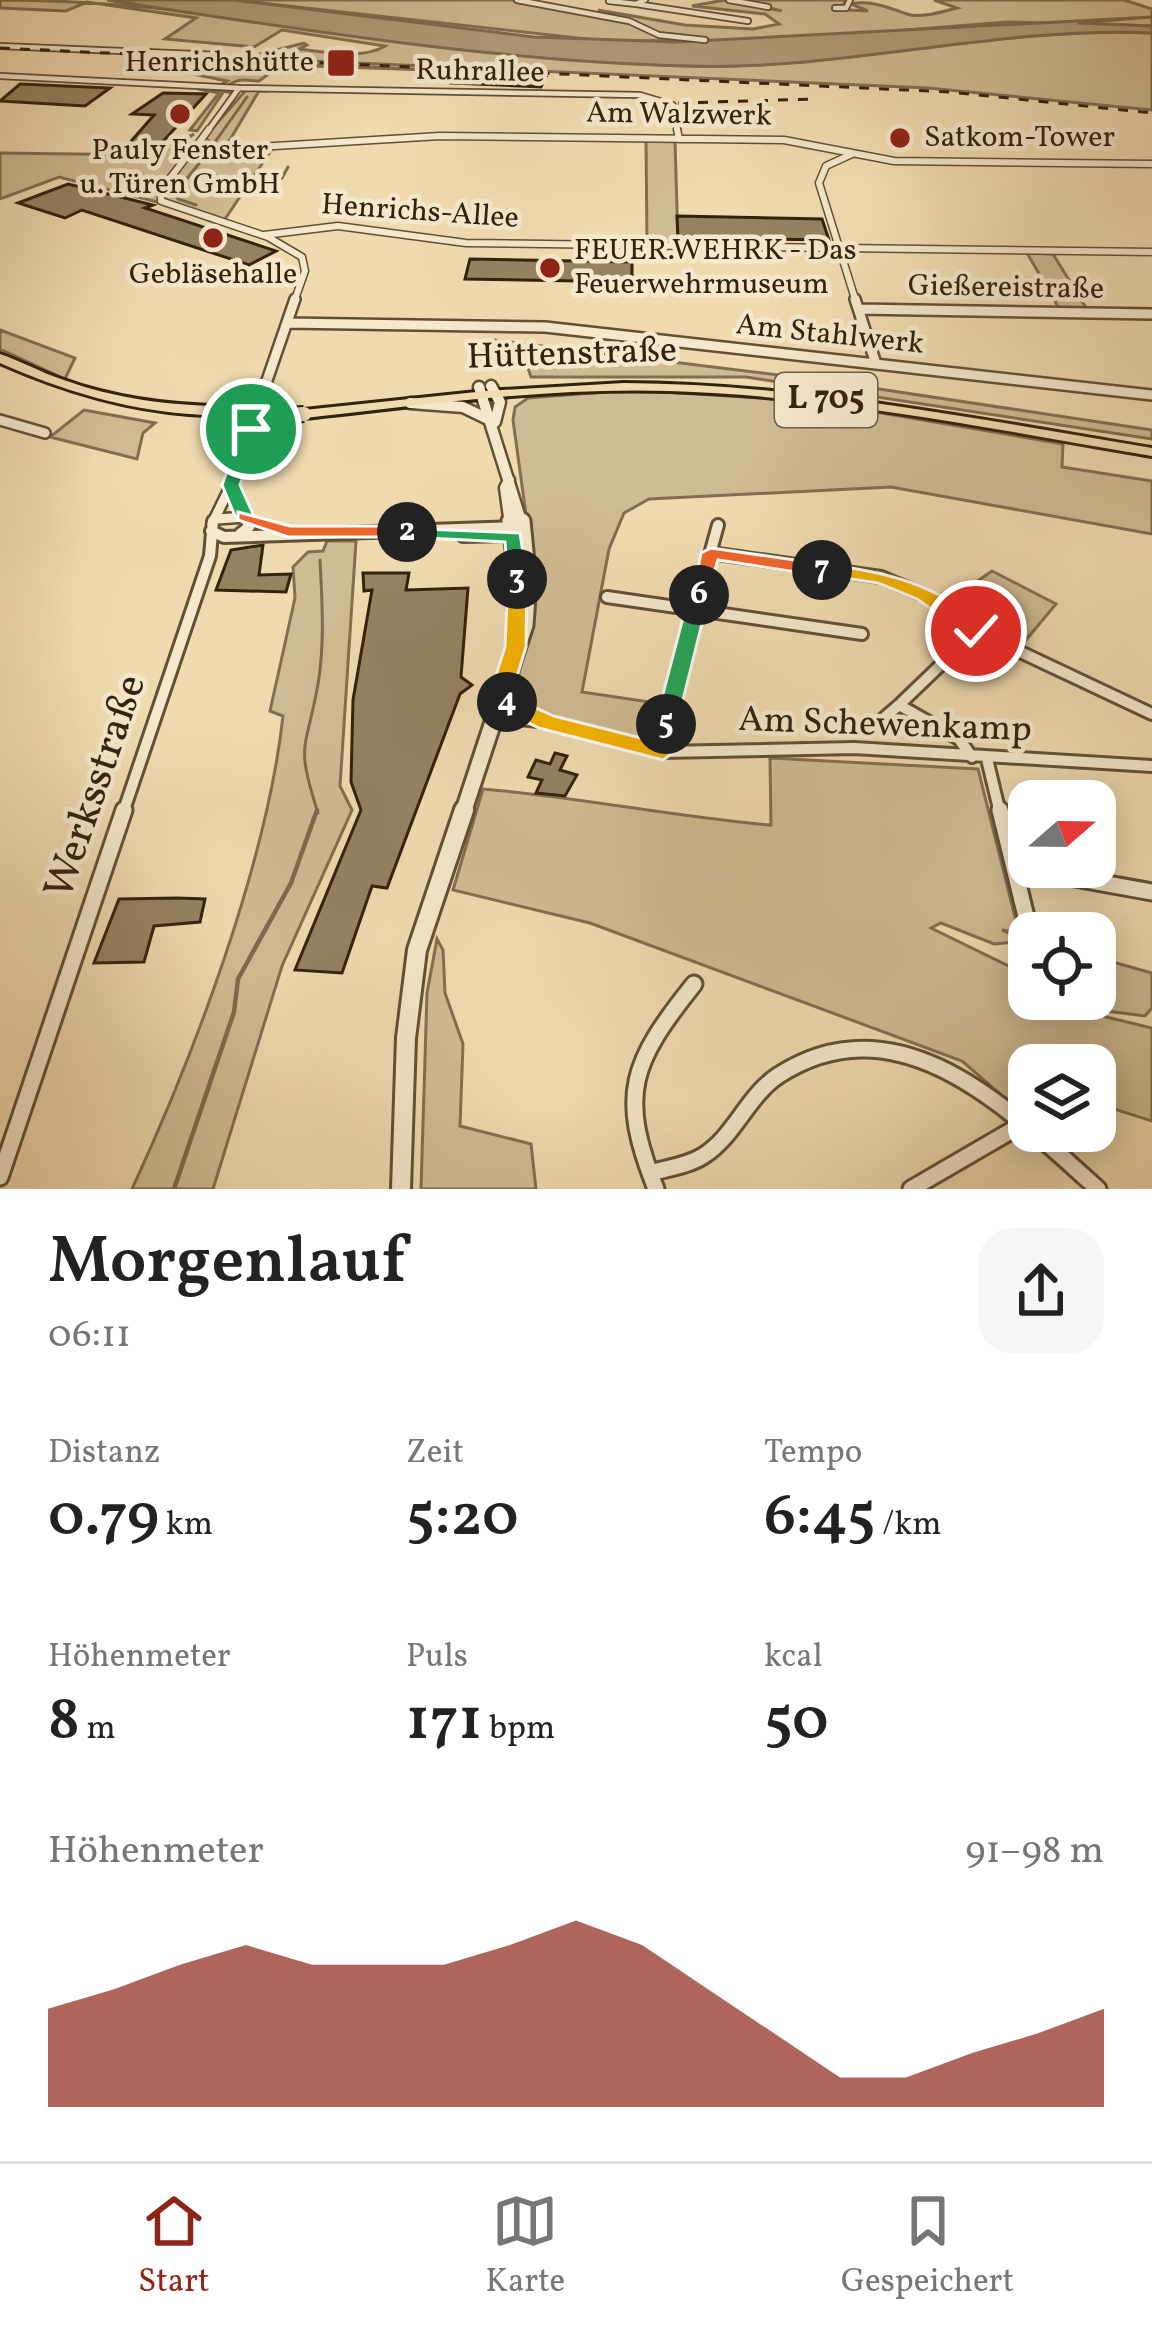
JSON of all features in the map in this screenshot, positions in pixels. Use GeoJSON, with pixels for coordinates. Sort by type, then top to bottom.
{"type":"FeatureCollection","features":[{"type":"Feature","properties":{"kind":"main road","name":"Hüttenstraße"},"geometry":{"type":"LineString","coordinates":[[0,358],[100,398],[226,415]]}},
{"type":"Feature","properties":{"kind":"main road","name":"Hüttenstraße"},"geometry":{"type":"LineString","coordinates":[[0,369],[97,408],[148,417],[410,403],[488,391]]}},
{"type":"Feature","properties":{"kind":"main road","name":"Hüttenstraße"},"geometry":{"type":"LineString","coordinates":[[305,410],[488,391],[664,386],[762,392],[1152,448]]}},
{"type":"Feature","properties":{"kind":"street"},"geometry":{"type":"LineString","coordinates":[[517,0],[629,21],[659,35],[705,40]]}},
{"type":"Feature","properties":{"kind":"street"},"geometry":{"type":"LineString","coordinates":[[636,4],[645,0]]}},
{"type":"Feature","properties":{"kind":"street"},"geometry":{"type":"LineString","coordinates":[[729,0],[769,7]]}},
{"type":"Feature","properties":{"kind":"street"},"geometry":{"type":"LineString","coordinates":[[846,8],[850,0]]}},
{"type":"Feature","properties":{"kind":"street"},"geometry":{"type":"LineString","coordinates":[[609,1],[748,21]]}},
{"type":"Feature","properties":{"kind":"street"},"geometry":{"type":"LineString","coordinates":[[835,8],[856,9]]}},
{"type":"Feature","properties":{"kind":"street"},"geometry":{"type":"LineString","coordinates":[[0,46],[219,56]]}},
{"type":"Feature","properties":{"kind":"street","name":"Ruhrallee"},"geometry":{"type":"LineString","coordinates":[[0,73],[236,86],[646,95],[673,105],[679,139]]}},
{"type":"Feature","properties":{"kind":"street","name":"Werksstraße"},"geometry":{"type":"LineString","coordinates":[[0,1177],[210,556],[211,531],[306,267],[293,250],[160,201],[161,190],[197,148],[236,86]]}},
{"type":"Feature","properties":{"kind":"street","name":"Am Walzwerk"},"geometry":{"type":"LineString","coordinates":[[197,148],[440,136],[679,139],[816,142],[894,161],[1152,164]]}},
{"type":"Feature","properties":{"kind":"street"},"geometry":{"type":"LineString","coordinates":[[854,154],[826,166],[819,179],[876,364]]}},
{"type":"Feature","properties":{"kind":"street","name":"Henrichs-Allee"},"geometry":{"type":"LineString","coordinates":[[262,236],[282,229],[406,231],[466,243],[1152,252]]}},
{"type":"Feature","properties":{"kind":"street","name":"Gießereistraße"},"geometry":{"type":"LineString","coordinates":[[860,309],[1152,314]]}},
{"type":"Feature","properties":{"kind":"street","name":"Am Stahlwerk"},"geometry":{"type":"LineString","coordinates":[[287,323],[545,328],[1152,395]]}},
{"type":"Feature","properties":{"kind":"street"},"geometry":{"type":"LineString","coordinates":[[401,1189],[406,1038],[417,950],[516,647],[516,531],[488,391]]}},
{"type":"Feature","properties":{"kind":"street"},"geometry":{"type":"LineString","coordinates":[[410,403],[463,407],[495,422]]}},
{"type":"Feature","properties":{"kind":"street"},"geometry":{"type":"LineString","coordinates":[[0,420],[45,433]]}},
{"type":"Feature","properties":{"kind":"street"},"geometry":{"type":"LineString","coordinates":[[210,556],[247,530],[231,485]]}},
{"type":"Feature","properties":{"kind":"street"},"geometry":{"type":"LineString","coordinates":[[217,519],[245,518],[288,532]]}},
{"type":"Feature","properties":{"kind":"street"},"geometry":{"type":"LineString","coordinates":[[663,752],[718,525]]}},
{"type":"Feature","properties":{"kind":"street"},"geometry":{"type":"LineString","coordinates":[[211,531],[235,536],[516,531]]}},
{"type":"Feature","properties":{"kind":"street"},"geometry":{"type":"LineString","coordinates":[[711,553],[881,577],[924,595],[976,631],[1152,713]]}},
{"type":"Feature","properties":{"kind":"street"},"geometry":{"type":"LineString","coordinates":[[607,597],[862,634]]}},
{"type":"Feature","properties":{"kind":"street"},"geometry":{"type":"LineString","coordinates":[[870,730],[976,631]]}},
{"type":"Feature","properties":{"kind":"street"},"geometry":{"type":"LineString","coordinates":[[899,705],[959,739],[980,758],[1008,848]]}},
{"type":"Feature","properties":{"kind":"street","name":"Am Schewenkamp"},"geometry":{"type":"LineString","coordinates":[[496,708],[663,752],[854,748],[1152,766]]}},
{"type":"Feature","properties":{"kind":"street"},"geometry":{"type":"LineString","coordinates":[[1116,885],[1152,892]]}},
{"type":"Feature","properties":{"kind":"street"},"geometry":{"type":"LineString","coordinates":[[694,984],[670,1014],[638,1084],[633,1128],[653,1181],[703,1156],[778,1076],[860,1048],[893,1048],[938,1061],[1008,1114]]}},
{"type":"Feature","properties":{"kind":"street"},"geometry":{"type":"LineString","coordinates":[[910,1189],[1008,1132]]}},
{"type":"Feature","properties":{"kind":"street"},"geometry":{"type":"LineString","coordinates":[[1054,1152],[1098,1189]]}},
{"type":"Feature","properties":{"kind":"shaded area"},"geometry":{"type":"Polygon","coordinates":[[[0,0],[86,3],[66,11],[0,8],[0,0]]]}},
{"type":"Feature","properties":{"kind":"shaded area"},"geometry":{"type":"Polygon","coordinates":[[[107,0],[233,0],[534,37],[676,42],[1152,17],[1078,23],[1152,26],[1152,33],[1036,36],[805,62],[689,66],[468,51],[107,0]]]}},
{"type":"Feature","properties":{"kind":"shaded area"},"geometry":{"type":"Polygon","coordinates":[[[233,0],[514,0],[611,18],[615,15],[598,10],[685,25],[753,29],[779,24],[765,14],[692,6],[725,0],[782,11],[737,0],[846,0],[842,8],[831,9],[868,11],[851,4],[865,3],[918,16],[957,8],[934,0],[1124,0],[1152,9],[1152,26],[1007,22],[781,40],[605,41],[233,0]]]}},
{"type":"Feature","properties":{"kind":"shaded area"},"geometry":{"type":"Polygon","coordinates":[[[98,4],[516,54],[689,66],[805,62],[1036,36],[1152,33],[1152,110],[928,88],[219,57],[248,57],[304,43],[307,45],[299,49],[343,54],[385,46],[282,30],[254,47],[165,39],[196,18],[98,4]]]}},
{"type":"Feature","properties":{"kind":"shaded area"},"geometry":{"type":"Polygon","coordinates":[[[215,60],[459,71],[281,65],[259,81],[231,84],[227,87],[231,93],[224,91],[197,131],[190,130],[219,93],[198,89],[221,91],[219,86],[227,81],[193,74],[215,60]]]}},
{"type":"Feature","properties":{"kind":"shaded area"},"geometry":{"type":"Polygon","coordinates":[[[246,90],[270,91],[259,91],[225,148],[272,149],[221,225],[169,205],[59,177],[0,199],[0,153],[150,155],[194,134],[172,149],[195,156],[218,146],[204,138],[246,90]]]}},
{"type":"Feature","properties":{"kind":"shaded area"},"geometry":{"type":"Polygon","coordinates":[[[646,140],[675,140],[678,244],[647,243],[646,140]]]}},
{"type":"Feature","properties":{"kind":"shaded area"},"geometry":{"type":"Polygon","coordinates":[[[1027,253],[1053,254],[1088,311],[1060,310],[1027,253]]]}},
{"type":"Feature","properties":{"kind":"shaded area"},"geometry":{"type":"Polygon","coordinates":[[[0,330],[75,358],[65,379],[0,349],[0,330]]]}},
{"type":"Feature","properties":{"kind":"shaded area"},"geometry":{"type":"Polygon","coordinates":[[[494,340],[819,380],[1152,430],[1152,439],[746,377],[531,377],[523,353],[500,355],[494,340]]]}},
{"type":"Feature","properties":{"kind":"shaded area"},"geometry":{"type":"Polygon","coordinates":[[[630,390],[811,401],[1063,444],[1062,467],[1152,481],[1152,534],[891,487],[649,499],[624,513],[609,549],[582,692],[663,704],[660,745],[577,725],[513,700],[537,595],[515,407],[528,398],[630,390]]]}},
{"type":"Feature","properties":{"kind":"shaded area"},"geometry":{"type":"Polygon","coordinates":[[[84,410],[155,423],[143,433],[137,459],[50,437],[84,410]]]}},
{"type":"Feature","properties":{"kind":"shaded area"},"geometry":{"type":"Polygon","coordinates":[[[327,541],[356,541],[340,786],[352,810],[282,966],[213,1189],[132,1189],[203,1019],[261,833],[283,716],[270,711],[295,598],[293,567],[308,552],[323,551],[327,541]]]}},
{"type":"Feature","properties":{"kind":"shaded area"},"geometry":{"type":"Polygon","coordinates":[[[992,571],[1056,604],[1021,646],[946,603],[992,571]]]}},
{"type":"Feature","properties":{"kind":"shaded area"},"geometry":{"type":"Polygon","coordinates":[[[770,758],[978,769],[1014,912],[1008,912],[1008,931],[1002,930],[1008,933],[1008,943],[994,944],[941,923],[931,928],[1008,966],[1008,1020],[1116,1019],[1152,1028],[1152,1121],[1116,1110],[1116,1044],[1008,1044],[1008,1101],[962,1061],[590,923],[453,890],[483,789],[771,825],[770,758]]]}},
{"type":"Feature","properties":{"kind":"shaded area"},"geometry":{"type":"Polygon","coordinates":[[[437,939],[443,950],[445,993],[463,1044],[460,1126],[531,1144],[536,1189],[421,1189],[427,993],[437,939]]]}},
{"type":"Feature","properties":{"kind":"shaded area"},"geometry":{"type":"Polygon","coordinates":[[[1116,963],[1152,973],[1152,1008],[1145,1016],[1116,1012],[1116,963]]]}},
{"type":"Feature","properties":{"kind":"building"},"geometry":{"type":"Polygon","coordinates":[[[459,72],[546,77],[541,87],[451,83],[459,72]]]}},
{"type":"Feature","properties":{"kind":"building"},"geometry":{"type":"Polygon","coordinates":[[[20,84],[110,88],[85,106],[0,101],[20,84]]]}},
{"type":"Feature","properties":{"kind":"building","name":"Pauly Fenster u. Türen GmbH"},"geometry":{"type":"Polygon","coordinates":[[[163,93],[206,94],[158,147],[126,147],[154,115],[132,114],[163,93]]]}},
{"type":"Feature","properties":{"kind":"building"},"geometry":{"type":"Polygon","coordinates":[[[68,184],[153,205],[145,208],[276,251],[249,265],[82,210],[65,218],[18,203],[68,184]]]}},
{"type":"Feature","properties":{"kind":"building"},"geometry":{"type":"Polygon","coordinates":[[[677,216],[822,219],[829,240],[678,238],[677,216]]]}},
{"type":"Feature","properties":{"kind":"building","name":"FEUER.WEHRK - Das Feuerwehrmuseum"},"geometry":{"type":"Polygon","coordinates":[[[470,259],[632,262],[632,282],[465,279],[470,259]]]}},
{"type":"Feature","properties":{"kind":"building"},"geometry":{"type":"Polygon","coordinates":[[[263,545],[259,575],[291,574],[286,592],[216,590],[231,550],[263,545]]]}},
{"type":"Feature","properties":{"kind":"building"},"geometry":{"type":"Polygon","coordinates":[[[363,573],[409,573],[406,590],[468,588],[461,677],[472,685],[460,694],[387,888],[372,886],[342,973],[295,970],[361,810],[351,782],[353,700],[372,590],[364,591],[363,573]]]}},
{"type":"Feature","properties":{"kind":"building"},"geometry":{"type":"Polygon","coordinates":[[[555,753],[567,756],[560,770],[577,775],[565,796],[536,793],[542,780],[528,777],[536,760],[550,764],[555,753]]]}},
{"type":"Feature","properties":{"kind":"building"},"geometry":{"type":"Polygon","coordinates":[[[119,899],[205,899],[200,922],[154,926],[144,962],[94,963],[119,899]]]}},
{"type":"Feature","properties":{"kind":"waterway"},"geometry":{"type":"LineString","coordinates":[[215,142],[247,97]]}},
{"type":"Feature","properties":{"kind":"waterway"},"geometry":{"type":"LineString","coordinates":[[196,205],[178,199],[176,192],[206,155]]}},
{"type":"Feature","properties":{"kind":"waterway"},"geometry":{"type":"LineString","coordinates":[[282,178],[288,167]]}},
{"type":"Feature","properties":{"kind":"waterway"},"geometry":{"type":"LineString","coordinates":[[318,813],[305,759],[322,653],[320,560]]}},
{"type":"Feature","properties":{"kind":"waterway"},"geometry":{"type":"LineString","coordinates":[[174,1189],[234,1012],[238,979],[291,883],[317,810]]}},
{"type":"Feature","properties":{"kind":"railway"},"geometry":{"type":"LineString","coordinates":[[0,48],[950,92],[1152,113]]}},
{"type":"Feature","properties":{"kind":"railway"},"geometry":{"type":"LineString","coordinates":[[678,103],[817,99]]}},
{"type":"Feature","properties":{"kind":"place","name":"Henrichshütte"},"geometry":{"type":"Point","coordinates":[341,63]}},
{"type":"Feature","properties":{"kind":"place","name":"Pauly Fenster u. Türen GmbH"},"geometry":{"type":"Point","coordinates":[180,114]}},
{"type":"Feature","properties":{"kind":"place","name":"Satkom-Tower"},"geometry":{"type":"Point","coordinates":[900,138]}},
{"type":"Feature","properties":{"kind":"place","name":"Gebläsehalle"},"geometry":{"type":"Point","coordinates":[213,238]}},
{"type":"Feature","properties":{"kind":"place","name":"FEUER.WEHRK - Das Feuerwehrmuseum"},"geometry":{"type":"Point","coordinates":[550,268]}},
{"type":"Feature","properties":{"kind":"route"},"geometry":{"type":"LineString","coordinates":[[251,429],[231,485],[235,502],[249,520],[288,532],[514,537],[516,647],[499,700],[574,730],[663,752],[672,692],[711,553],[881,577],[924,595],[976,631]]}}]}
